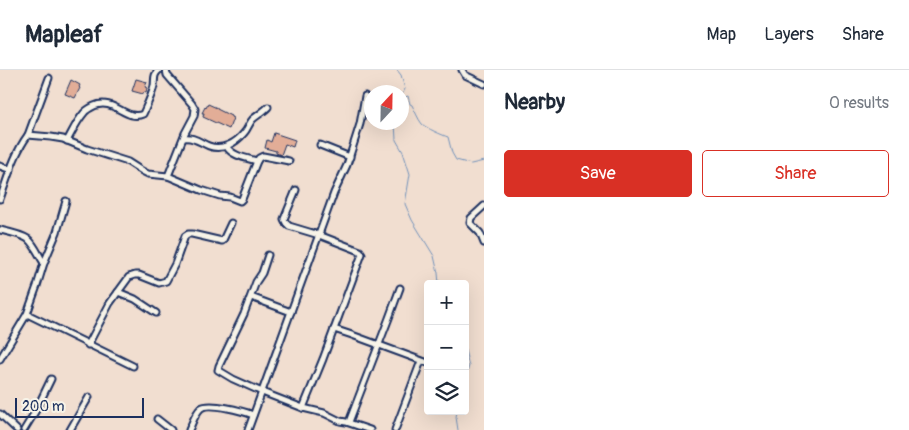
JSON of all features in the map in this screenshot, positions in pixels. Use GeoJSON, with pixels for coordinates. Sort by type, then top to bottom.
{"type":"FeatureCollection","features":[{"type":"Feature","properties":{"kind":"street"},"geometry":{"type":"LineString","coordinates":[[67,141],[85,112],[96,105],[115,106],[126,114],[136,116],[143,114],[155,83],[154,76],[158,70]]}},
{"type":"Feature","properties":{"kind":"street"},"geometry":{"type":"LineString","coordinates":[[166,70],[167,75],[195,109],[194,116],[168,176]]}},
{"type":"Feature","properties":{"kind":"street"},"geometry":{"type":"LineString","coordinates":[[462,70],[465,75],[484,84]]}},
{"type":"Feature","properties":{"kind":"street"},"geometry":{"type":"LineString","coordinates":[[0,199],[14,159],[28,135],[49,78]]}},
{"type":"Feature","properties":{"kind":"street"},"geometry":{"type":"LineString","coordinates":[[248,430],[334,193],[350,157],[360,124],[364,96]]}},
{"type":"Feature","properties":{"kind":"street"},"geometry":{"type":"LineString","coordinates":[[213,148],[227,147],[245,133],[253,120],[268,106]]}},
{"type":"Feature","properties":{"kind":"street"},"geometry":{"type":"LineString","coordinates":[[28,135],[51,137],[67,141],[128,162],[148,174],[168,176],[201,190],[240,201],[260,158],[263,156],[289,161]]}},
{"type":"Feature","properties":{"kind":"street"},"geometry":{"type":"LineString","coordinates":[[184,138],[193,138],[213,148],[257,161]]}},
{"type":"Feature","properties":{"kind":"street"},"geometry":{"type":"LineString","coordinates":[[320,145],[350,157]]}},
{"type":"Feature","properties":{"kind":"street"},"geometry":{"type":"LineString","coordinates":[[227,147],[235,154]]}},
{"type":"Feature","properties":{"kind":"street"},"geometry":{"type":"LineString","coordinates":[[0,166],[11,170]]}},
{"type":"Feature","properties":{"kind":"street"},"geometry":{"type":"LineString","coordinates":[[296,190],[284,221],[290,226],[319,235],[360,251],[362,254],[303,408]]}},
{"type":"Feature","properties":{"kind":"street"},"geometry":{"type":"LineString","coordinates":[[0,359],[27,314],[57,232],[66,201]]}},
{"type":"Feature","properties":{"kind":"street"},"geometry":{"type":"LineString","coordinates":[[484,206],[471,218],[470,223],[480,233],[484,243]]}},
{"type":"Feature","properties":{"kind":"street"},"geometry":{"type":"LineString","coordinates":[[88,345],[110,303],[128,277],[139,275],[159,283],[166,281],[188,234],[222,241],[231,223]]}},
{"type":"Feature","properties":{"kind":"street"},"geometry":{"type":"LineString","coordinates":[[0,230],[30,241],[44,264]]}},
{"type":"Feature","properties":{"kind":"street"},"geometry":{"type":"LineString","coordinates":[[268,255],[262,273],[256,282],[244,314],[218,366],[218,370],[262,392],[370,430]]}},
{"type":"Feature","properties":{"kind":"street"},"geometry":{"type":"LineString","coordinates":[[351,430],[350,423],[400,288]]}},
{"type":"Feature","properties":{"kind":"street"},"geometry":{"type":"LineString","coordinates":[[118,292],[135,299],[156,313]]}},
{"type":"Feature","properties":{"kind":"street"},"geometry":{"type":"LineString","coordinates":[[250,297],[291,312]]}},
{"type":"Feature","properties":{"kind":"street"},"geometry":{"type":"LineString","coordinates":[[27,314],[133,366]]}},
{"type":"Feature","properties":{"kind":"street"},"geometry":{"type":"LineString","coordinates":[[334,329],[424,362]]}},
{"type":"Feature","properties":{"kind":"street"},"geometry":{"type":"LineString","coordinates":[[395,430],[421,361]]}},
{"type":"Feature","properties":{"kind":"street"},"geometry":{"type":"LineString","coordinates":[[24,430],[36,412],[51,379]]}},
{"type":"Feature","properties":{"kind":"street"},"geometry":{"type":"LineString","coordinates":[[70,430],[89,397]]}},
{"type":"Feature","properties":{"kind":"street"},"geometry":{"type":"LineString","coordinates":[[189,430],[199,410],[204,407],[235,409],[253,415]]}},
{"type":"Feature","properties":{"kind":"street"},"geometry":{"type":"LineString","coordinates":[[0,414],[14,429]]}},
{"type":"Feature","properties":{"kind":"street"},"geometry":{"type":"LineString","coordinates":[[157,420],[171,430]]}},
{"type":"Feature","properties":{"kind":"building"},"geometry":{"type":"Polygon","coordinates":[[[136,79],[147,82],[145,87],[147,88],[146,93],[132,91],[136,79]]]}},
{"type":"Feature","properties":{"kind":"building"},"geometry":{"type":"Polygon","coordinates":[[[71,80],[80,85],[75,98],[65,94],[71,80]]]}},
{"type":"Feature","properties":{"kind":"building"},"geometry":{"type":"Polygon","coordinates":[[[208,104],[233,118],[229,129],[203,117],[204,113],[202,113],[208,104]]]}},
{"type":"Feature","properties":{"kind":"building"},"geometry":{"type":"Polygon","coordinates":[[[274,133],[295,140],[293,147],[285,144],[281,155],[276,153],[276,151],[265,148],[267,140],[271,142],[274,133]]]}},
{"type":"Feature","properties":{"kind":"waterway"},"geometry":{"type":"LineString","coordinates":[[397,70],[401,75],[404,85]]}},
{"type":"Feature","properties":{"kind":"waterway"},"geometry":{"type":"LineString","coordinates":[[409,100],[422,124],[448,137],[456,160],[471,164],[484,161]]}},
{"type":"Feature","properties":{"kind":"waterway"},"geometry":{"type":"LineString","coordinates":[[395,130],[396,140],[403,152],[410,174],[405,204],[412,220],[434,256],[439,280]]}},
{"type":"Feature","properties":{"kind":"waterway"},"geometry":{"type":"LineString","coordinates":[[456,415],[458,430]]}}]}
